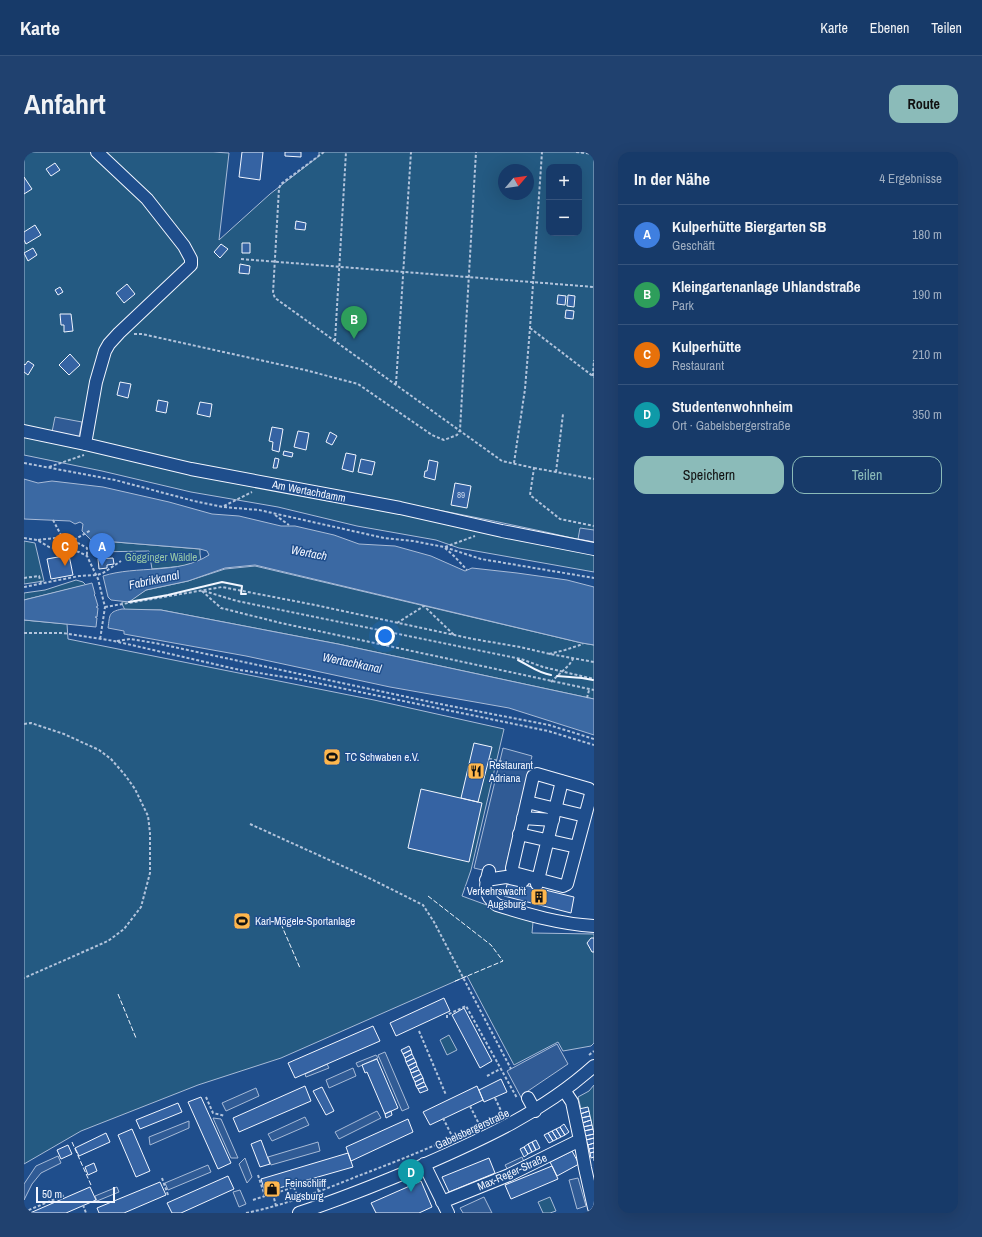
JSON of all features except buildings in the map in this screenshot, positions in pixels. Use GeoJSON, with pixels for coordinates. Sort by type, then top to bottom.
{"type":"FeatureCollection","features":[{"type":"Feature","properties":{"kind":"street"},"geometry":{"type":"LineString","coordinates":[[85,444],[96,382],[105,351],[119,333],[191,265],[191,259],[184,246],[147,200],[97,152]]}},
{"type":"Feature","properties":{"kind":"street","name":"Am Wertachdamm"},"geometry":{"type":"LineString","coordinates":[[24,431],[191,468],[400,508],[502,531],[594,549]]}},
{"type":"Feature","properties":{"kind":"street"},"geometry":{"type":"LineString","coordinates":[[567,892],[538,882],[514,873],[512,868],[533,776],[537,774],[589,788],[591,794],[568,884],[563,886],[538,882],[506,877],[488,875],[485,886],[490,900],[497,905],[548,920],[574,925],[594,926]]}},
{"type":"Feature","properties":{"kind":"street"},"geometry":{"type":"LineString","coordinates":[[538,882],[562,781]]}},
{"type":"Feature","properties":{"kind":"street"},"geometry":{"type":"LineString","coordinates":[[527,802],[554,814]]}},
{"type":"Feature","properties":{"kind":"street"},"geometry":{"type":"LineString","coordinates":[[523,818],[554,814],[585,816]]}},
{"type":"Feature","properties":{"kind":"street"},"geometry":{"type":"LineString","coordinates":[[520,834],[577,847]]}},
{"type":"Feature","properties":{"kind":"street","name":"Gabelsbergerstraße"},"geometry":{"type":"LineString","coordinates":[[299,1213],[312,1211],[484,1138],[528,1103],[564,1090],[590,1062]]}},
{"type":"Feature","properties":{"kind":"street"},"geometry":{"type":"LineString","coordinates":[[564,1090],[572,1102],[584,1168],[594,1208]]}},
{"type":"Feature","properties":{"kind":"street","name":"Max-Reger-Straße"},"geometry":{"type":"LineString","coordinates":[[442,1202],[509,1175],[580,1140]]}},
{"type":"Feature","properties":{"kind":"street"},"geometry":{"type":"LineString","coordinates":[[424,1164],[448,1213]]}},
{"type":"Feature","properties":{"kind":"path"},"geometry":{"type":"LineString","coordinates":[[324,152],[282,184],[279,188],[274,261],[273,293],[275,298],[502,461],[594,479]]}},
{"type":"Feature","properties":{"kind":"path"},"geometry":{"type":"LineString","coordinates":[[335,341],[346,152]]}},
{"type":"Feature","properties":{"kind":"path"},"geometry":{"type":"LineString","coordinates":[[396,384],[411,152]]}},
{"type":"Feature","properties":{"kind":"path"},"geometry":{"type":"LineString","coordinates":[[119,333],[142,334],[305,370],[358,384],[432,435],[444,440],[457,435],[460,430],[476,152]]}},
{"type":"Feature","properties":{"kind":"path"},"geometry":{"type":"LineString","coordinates":[[514,463],[525,389],[542,152]]}},
{"type":"Feature","properties":{"kind":"path"},"geometry":{"type":"LineString","coordinates":[[576,152],[594,154]]}},
{"type":"Feature","properties":{"kind":"path"},"geometry":{"type":"LineString","coordinates":[[241,259],[594,287]]}},
{"type":"Feature","properties":{"kind":"path"},"geometry":{"type":"LineString","coordinates":[[530,328],[594,377]]}},
{"type":"Feature","properties":{"kind":"path"},"geometry":{"type":"LineString","coordinates":[[594,360],[594,377]]}},
{"type":"Feature","properties":{"kind":"path"},"geometry":{"type":"LineString","coordinates":[[556,472],[563,414]]}},
{"type":"Feature","properties":{"kind":"path"},"geometry":{"type":"LineString","coordinates":[[48,468],[105,449]]}},
{"type":"Feature","properties":{"kind":"path"},"geometry":{"type":"LineString","coordinates":[[24,463],[115,480],[194,501],[223,507],[259,510],[384,538],[413,540],[444,547],[481,559],[594,578]]}},
{"type":"Feature","properties":{"kind":"path"},"geometry":{"type":"LineString","coordinates":[[534,468],[530,495],[560,519],[594,526]]}},
{"type":"Feature","properties":{"kind":"path"},"geometry":{"type":"LineString","coordinates":[[223,507],[269,484]]}},
{"type":"Feature","properties":{"kind":"path"},"geometry":{"type":"LineString","coordinates":[[272,514],[289,525]]}},
{"type":"Feature","properties":{"kind":"path"},"geometry":{"type":"LineString","coordinates":[[53,520],[62,538]]}},
{"type":"Feature","properties":{"kind":"path"},"geometry":{"type":"LineString","coordinates":[[74,540],[91,530]]}},
{"type":"Feature","properties":{"kind":"path"},"geometry":{"type":"LineString","coordinates":[[444,547],[476,536]]}},
{"type":"Feature","properties":{"kind":"path"},"geometry":{"type":"LineString","coordinates":[[24,538],[37,540],[62,538],[74,540],[87,548],[87,556],[97,575],[105,607],[100,640]]}},
{"type":"Feature","properties":{"kind":"path"},"geometry":{"type":"LineString","coordinates":[[37,540],[49,547],[79,552],[87,556]]}},
{"type":"Feature","properties":{"kind":"path"},"geometry":{"type":"LineString","coordinates":[[444,547],[467,570]]}},
{"type":"Feature","properties":{"kind":"path"},"geometry":{"type":"LineString","coordinates":[[24,587],[79,576],[97,575],[121,562]]}},
{"type":"Feature","properties":{"kind":"path"},"geometry":{"type":"LineString","coordinates":[[24,578],[39,576],[42,584]]}},
{"type":"Feature","properties":{"kind":"path"},"geometry":{"type":"LineString","coordinates":[[105,607],[222,587],[315,605],[455,636],[594,662]]}},
{"type":"Feature","properties":{"kind":"path"},"geometry":{"type":"LineString","coordinates":[[202,591],[237,601],[521,659],[543,667],[594,679]]}},
{"type":"Feature","properties":{"kind":"path"},"geometry":{"type":"LineString","coordinates":[[202,591],[221,608],[281,623],[594,690]]}},
{"type":"Feature","properties":{"kind":"path"},"geometry":{"type":"LineString","coordinates":[[397,623],[425,606],[455,636]]}},
{"type":"Feature","properties":{"kind":"path"},"geometry":{"type":"LineString","coordinates":[[24,633],[63,633],[114,641],[240,670],[297,679],[548,732],[594,745]]}},
{"type":"Feature","properties":{"kind":"path"},"geometry":{"type":"LineString","coordinates":[[114,641],[130,639],[154,643],[440,704],[549,725],[594,739]]}},
{"type":"Feature","properties":{"kind":"path"},"geometry":{"type":"LineString","coordinates":[[547,654],[583,644]]}},
{"type":"Feature","properties":{"kind":"path"},"geometry":{"type":"LineString","coordinates":[[551,682],[569,665],[573,659]]}},
{"type":"Feature","properties":{"kind":"path"},"geometry":{"type":"LineString","coordinates":[[587,698],[589,690]]}},
{"type":"Feature","properties":{"kind":"path"},"geometry":{"type":"LineString","coordinates":[[24,724],[31,723],[64,734],[99,750],[111,760],[135,788],[148,816],[150,833],[150,873],[142,907],[124,929],[108,941],[24,978]]}},
{"type":"Feature","properties":{"kind":"path"},"geometry":{"type":"LineString","coordinates":[[489,759],[514,764]]}},
{"type":"Feature","properties":{"kind":"path"},"geometry":{"type":"LineString","coordinates":[[250,824],[371,879],[423,905],[434,922],[511,1069]]}},
{"type":"Feature","properties":{"kind":"path"},"geometry":{"type":"LineString","coordinates":[[447,1018],[447,1015],[466,1006],[500,1069],[528,1103]]}},
{"type":"Feature","properties":{"kind":"path"},"geometry":{"type":"LineString","coordinates":[[419,1031],[446,1095]]}},
{"type":"Feature","properties":{"kind":"path"},"geometry":{"type":"LineString","coordinates":[[590,1062],[594,1051]]}},
{"type":"Feature","properties":{"kind":"path"},"geometry":{"type":"LineString","coordinates":[[487,1076],[500,1069]]}},
{"type":"Feature","properties":{"kind":"path"},"geometry":{"type":"LineString","coordinates":[[206,1097],[213,1113],[224,1116]]}},
{"type":"Feature","properties":{"kind":"path"},"geometry":{"type":"LineString","coordinates":[[495,1098],[503,1115]]}},
{"type":"Feature","properties":{"kind":"path"},"geometry":{"type":"LineString","coordinates":[[470,1106],[480,1126]]}},
{"type":"Feature","properties":{"kind":"path","name":"Gabelsbergerstraße"},"geometry":{"type":"LineString","coordinates":[[497,1118],[509,1112]]}},
{"type":"Feature","properties":{"kind":"path"},"geometry":{"type":"LineString","coordinates":[[443,1118],[453,1138]]}},
{"type":"Feature","properties":{"kind":"path","name":"Gabelsbergerstraße"},"geometry":{"type":"LineString","coordinates":[[246,1213],[298,1200],[430,1148],[486,1123]]}},
{"type":"Feature","properties":{"kind":"path"},"geometry":{"type":"LineString","coordinates":[[258,1175],[265,1196]]}},
{"type":"Feature","properties":{"kind":"path"},"geometry":{"type":"LineString","coordinates":[[162,1178],[168,1195]]}},
{"type":"Feature","properties":{"kind":"path"},"geometry":{"type":"LineString","coordinates":[[253,1200],[315,1180],[319,1192]]}},
{"type":"Feature","properties":{"kind":"path"},"geometry":{"type":"LineString","coordinates":[[294,1187],[298,1200]]}},
{"type":"Feature","properties":{"kind":"path"},"geometry":{"type":"LineString","coordinates":[[273,1194],[276,1206]]}},
{"type":"Feature","properties":{"kind":"path"},"geometry":{"type":"LineString","coordinates":[[24,1212],[65,1195]]}},
{"type":"Feature","properties":{"kind":"path"},"geometry":{"type":"LineString","coordinates":[[83,1205],[86,1213]]}},
{"type":"Feature","properties":{"kind":"green space"},"geometry":{"type":"Polygon","coordinates":[[[24,152],[229,153],[219,240],[270,194],[319,156],[319,152],[594,152],[594,543],[446,512],[155,456],[24,426],[24,152]]]}},
{"type":"Feature","properties":{"kind":"green space"},"geometry":{"type":"Polygon","coordinates":[[[24,434],[594,553],[594,572],[459,548],[436,540],[357,526],[278,507],[191,492],[102,471],[24,455],[24,434]]]}},
{"type":"Feature","properties":{"kind":"green space","name":"Gögginger Wäldle"},"geometry":{"type":"Polygon","coordinates":[[[91,540],[200,549],[201,560],[184,566],[152,569],[149,551],[94,552],[91,540]]]}},
{"type":"Feature","properties":{"kind":"green space"},"geometry":{"type":"Polygon","coordinates":[[[24,541],[35,543],[44,581],[24,584],[24,541]]]}},
{"type":"Feature","properties":{"kind":"green space"},"geometry":{"type":"Polygon","coordinates":[[[255,566],[594,645],[594,699],[338,644],[161,610],[125,610],[122,604],[122,602],[129,601],[146,590],[188,581],[225,569],[255,566]]]}},
{"type":"Feature","properties":{"kind":"green space"},"geometry":{"type":"Polygon","coordinates":[[[76,580],[83,582],[86,585],[24,600],[24,593],[45,590],[76,580]]]}},
{"type":"Feature","properties":{"kind":"green space"},"geometry":{"type":"Polygon","coordinates":[[[24,620],[67,624],[68,639],[374,700],[504,729],[471,870],[462,896],[533,922],[532,933],[594,934],[594,1043],[591,1046],[563,1051],[558,1042],[514,1065],[467,976],[281,1058],[198,1085],[81,1131],[24,1164],[24,620]]]}},
{"type":"Feature","properties":{"kind":"green space"},"geometry":{"type":"Polygon","coordinates":[[[449,1035],[457,1050],[447,1055],[440,1040],[449,1035]]]}},
{"type":"Feature","properties":{"kind":"green space"},"geometry":{"type":"Polygon","coordinates":[[[594,1085],[594,1161],[578,1097],[589,1091],[594,1085]]]}},
{"type":"Feature","properties":{"kind":"green space"},"geometry":{"type":"Polygon","coordinates":[[[550,1197],[556,1211],[543,1213],[538,1202],[550,1197]]]}},
{"type":"Feature","properties":{"kind":"shaded area"},"geometry":{"type":"Polygon","coordinates":[[[55,417],[82,422],[79,437],[52,432],[55,417]]]}},
{"type":"Feature","properties":{"kind":"shaded area"},"geometry":{"type":"Polygon","coordinates":[[[580,528],[594,530],[594,542],[578,539],[580,528]]]}},
{"type":"Feature","properties":{"kind":"shaded area"},"geometry":{"type":"Polygon","coordinates":[[[503,748],[532,756],[504,875],[474,868],[503,748]]]}},
{"type":"Feature","properties":{"kind":"shaded area"},"geometry":{"type":"Polygon","coordinates":[[[557,1044],[568,1064],[525,1093],[523,1101],[507,1071],[557,1044]]]}},
{"type":"Feature","properties":{"kind":"shaded area"},"geometry":{"type":"Polygon","coordinates":[[[385,1052],[409,1108],[402,1111],[378,1055],[385,1052]]]}},
{"type":"Feature","properties":{"kind":"shaded area"},"geometry":{"type":"Polygon","coordinates":[[[376,1055],[378,1058],[358,1067],[356,1063],[376,1055]]]}},
{"type":"Feature","properties":{"kind":"shaded area"},"geometry":{"type":"Polygon","coordinates":[[[327,1064],[329,1068],[306,1077],[305,1074],[327,1064]]]}},
{"type":"Feature","properties":{"kind":"shaded area"},"geometry":{"type":"Polygon","coordinates":[[[353,1068],[356,1076],[329,1088],[326,1080],[353,1068]]]}},
{"type":"Feature","properties":{"kind":"shaded area"},"geometry":{"type":"Polygon","coordinates":[[[256,1088],[259,1096],[226,1111],[222,1103],[256,1088]]]}},
{"type":"Feature","properties":{"kind":"shaded area"},"geometry":{"type":"Polygon","coordinates":[[[377,1111],[381,1118],[339,1139],[335,1132],[377,1111]]]}},
{"type":"Feature","properties":{"kind":"shaded area"},"geometry":{"type":"Polygon","coordinates":[[[305,1117],[309,1125],[272,1141],[268,1134],[305,1117]]]}},
{"type":"Feature","properties":{"kind":"shaded area"},"geometry":{"type":"Polygon","coordinates":[[[213,1118],[221,1119],[238,1158],[231,1158],[213,1118]]]}},
{"type":"Feature","properties":{"kind":"shaded area"},"geometry":{"type":"Polygon","coordinates":[[[189,1121],[189,1128],[150,1145],[149,1137],[189,1121]]]}},
{"type":"Feature","properties":{"kind":"shaded area"},"geometry":{"type":"Polygon","coordinates":[[[318,1142],[320,1151],[271,1165],[268,1157],[318,1142]]]}},
{"type":"Feature","properties":{"kind":"shaded area"},"geometry":{"type":"Polygon","coordinates":[[[58,1156],[61,1163],[41,1173],[32,1184],[24,1200],[24,1184],[36,1166],[58,1156]]]}},
{"type":"Feature","properties":{"kind":"shaded area"},"geometry":{"type":"Polygon","coordinates":[[[522,1157],[525,1164],[509,1172],[505,1165],[522,1157]]]}},
{"type":"Feature","properties":{"kind":"shaded area"},"geometry":{"type":"Polygon","coordinates":[[[245,1158],[252,1177],[247,1183],[239,1164],[245,1158]]]}},
{"type":"Feature","properties":{"kind":"shaded area"},"geometry":{"type":"Polygon","coordinates":[[[208,1165],[211,1172],[168,1190],[165,1183],[208,1165]]]}},
{"type":"Feature","properties":{"kind":"shaded area"},"geometry":{"type":"Polygon","coordinates":[[[578,1178],[586,1206],[577,1209],[569,1180],[578,1178]]]}},
{"type":"Feature","properties":{"kind":"shaded area"},"geometry":{"type":"Polygon","coordinates":[[[117,1187],[119,1192],[97,1201],[95,1196],[117,1187]]]}},
{"type":"Feature","properties":{"kind":"shaded area"},"geometry":{"type":"Polygon","coordinates":[[[240,1190],[246,1204],[239,1207],[233,1192],[240,1190]]]}},
{"type":"Feature","properties":{"kind":"shaded area"},"geometry":{"type":"Polygon","coordinates":[[[484,1197],[492,1213],[463,1213],[460,1208],[484,1197]]]}},
{"type":"Feature","properties":{"kind":"water"},"geometry":{"type":"Polygon","coordinates":[[[24,479],[38,483],[52,481],[103,487],[169,502],[212,514],[239,516],[281,526],[295,526],[334,535],[359,544],[395,546],[431,556],[465,571],[472,568],[517,573],[567,580],[594,587],[594,645],[255,565],[225,568],[188,581],[146,590],[129,602],[111,600],[108,597],[103,576],[130,571],[171,568],[197,561],[209,555],[207,551],[200,549],[91,540],[82,531],[83,524],[80,522],[75,524],[70,521],[24,519],[24,479]]]}},
{"type":"Feature","properties":{"kind":"water"},"geometry":{"type":"Polygon","coordinates":[[[92,583],[98,606],[96,607],[98,608],[97,617],[95,617],[97,618],[96,627],[24,620],[24,600],[92,583]]]}},
{"type":"Feature","properties":{"kind":"water","name":"Wertachkanal"},"geometry":{"type":"Polygon","coordinates":[[[122,609],[161,610],[338,644],[594,699],[594,735],[509,708],[390,687],[246,656],[124,634],[124,631],[108,628],[110,615],[114,611],[122,609]]]}},
{"type":"Feature","properties":{"kind":"fence"},"geometry":{"type":"LineString","coordinates":[[428,896],[491,945],[503,961],[453,982]]}},
{"type":"Feature","properties":{"kind":"fence"},"geometry":{"type":"LineString","coordinates":[[281,924],[300,968]]}},
{"type":"Feature","properties":{"kind":"fence"},"geometry":{"type":"LineString","coordinates":[[118,994],[136,1038]]}},
{"type":"Feature","properties":{"kind":"fence"},"geometry":{"type":"LineString","coordinates":[[72,1142],[91,1185]]}},
{"type":"Feature","properties":{"kind":"wall"},"geometry":{"type":"LineString","coordinates":[[129,602],[168,595],[222,582],[242,586],[241,594],[246,594]]}},
{"type":"Feature","properties":{"kind":"wall"},"geometry":{"type":"LineString","coordinates":[[518,660],[538,671],[551,675]]}},
{"type":"Feature","properties":{"kind":"wall"},"geometry":{"type":"LineString","coordinates":[[557,676],[593,680]]}},
{"type":"Feature","properties":{"kind":"place","name":"Kleingartenanlage Uhlandstraße"},"geometry":{"type":"Point","coordinates":[354,339]}},
{"type":"Feature","properties":{"kind":"place","name":"Kulperhütte"},"geometry":{"type":"Point","coordinates":[65,566]}},
{"type":"Feature","properties":{"kind":"place","name":"Kulperhütte Biergarten SB"},"geometry":{"type":"Point","coordinates":[102,566]}},
{"type":"Feature","properties":{"kind":"place","name":"TC Schwaben e.V."},"geometry":{"type":"Point","coordinates":[332,757]}},
{"type":"Feature","properties":{"kind":"place","name":"Restaurant Adriana"},"geometry":{"type":"Point","coordinates":[476,771]}},
{"type":"Feature","properties":{"kind":"place","name":"Verkehrswacht Augsburg"},"geometry":{"type":"Point","coordinates":[539,897]}},
{"type":"Feature","properties":{"kind":"place","name":"Karl-Mögele-Sportanlage"},"geometry":{"type":"Point","coordinates":[242,921]}},
{"type":"Feature","properties":{"kind":"place","name":"Feinschliff Augsburg"},"geometry":{"type":"Point","coordinates":[272,1189]}},
{"type":"Feature","properties":{"kind":"place","name":"Studentenwohnheim"},"geometry":{"type":"Point","coordinates":[411,1192]}},
{"type":"Feature","properties":{"kind":"water label","name":"Wertach"},"geometry":{"type":"Point","coordinates":[309,553]}},
{"type":"Feature","properties":{"kind":"water label","name":"Fabrikkanal"},"geometry":{"type":"Point","coordinates":[154,580]}}]}
